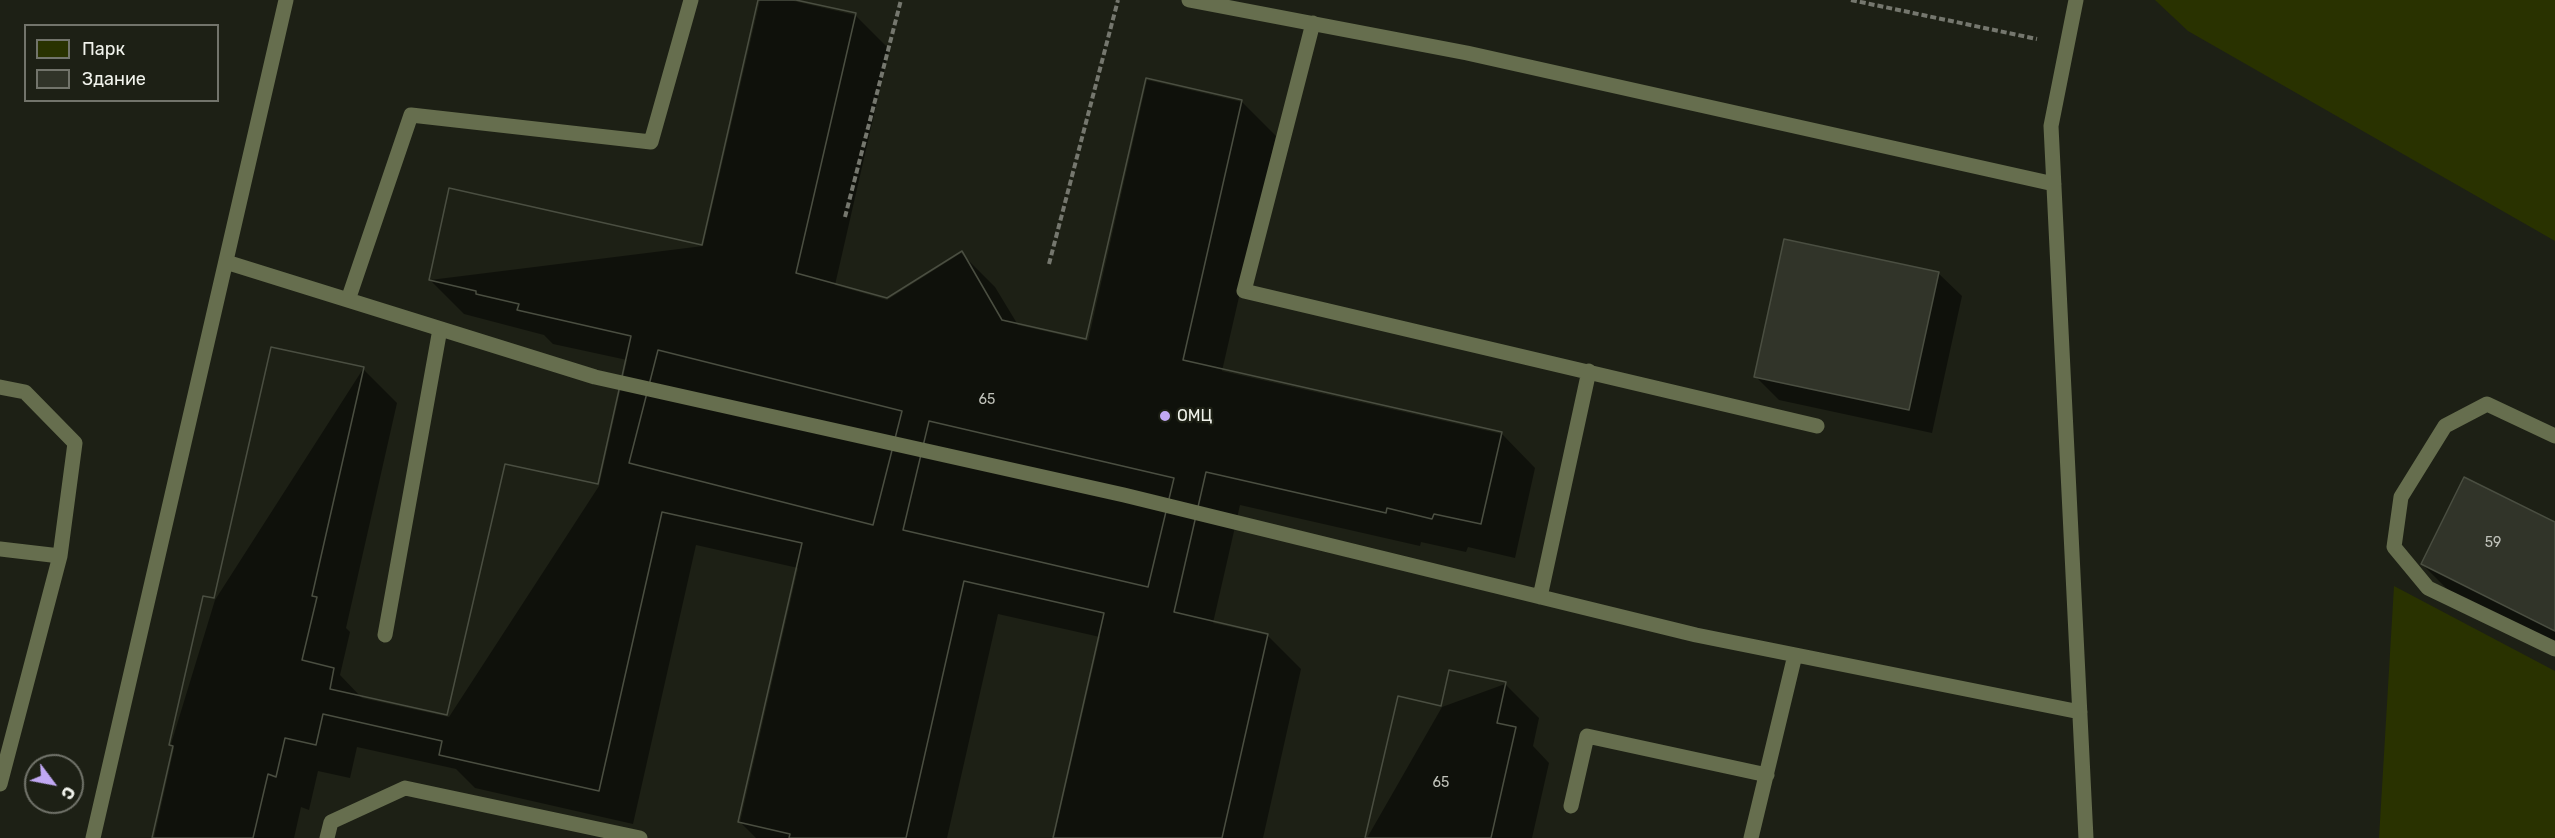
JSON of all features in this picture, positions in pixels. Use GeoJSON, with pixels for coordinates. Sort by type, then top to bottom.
{"type":"FeatureCollection","features":[{"type":"Feature","properties":{"kind":"lane"},"geometry":{"type":"LineString","coordinates":[[93,838],[286,0]]}},
{"type":"Feature","properties":{"kind":"lane"},"geometry":{"type":"LineString","coordinates":[[348,300],[411,115],[651,142],[691,0]]}},
{"type":"Feature","properties":{"kind":"lane"},"geometry":{"type":"LineString","coordinates":[[1189,0],[1467,53],[2054,184]]}},
{"type":"Feature","properties":{"kind":"lane"},"geometry":{"type":"LineString","coordinates":[[2076,0],[2051,126],[2086,838]]}},
{"type":"Feature","properties":{"kind":"lane"},"geometry":{"type":"LineString","coordinates":[[1313,23],[1244,291],[1817,426]]}},
{"type":"Feature","properties":{"kind":"lane"},"geometry":{"type":"LineString","coordinates":[[226,262],[595,377],[1124,495],[1696,635],[2080,712]]}},
{"type":"Feature","properties":{"kind":"lane"},"geometry":{"type":"LineString","coordinates":[[385,635],[440,329]]}},
{"type":"Feature","properties":{"kind":"lane"},"geometry":{"type":"LineString","coordinates":[[1540,597],[1589,371]]}},
{"type":"Feature","properties":{"kind":"lane"},"geometry":{"type":"LineString","coordinates":[[0,387],[25,392],[75,442],[60,555],[0,784]]}},
{"type":"Feature","properties":{"kind":"lane"},"geometry":{"type":"LineString","coordinates":[[2555,436],[2487,404],[2445,426],[2402,497],[2394,546],[2428,588],[2555,650]]}},
{"type":"Feature","properties":{"kind":"lane"},"geometry":{"type":"LineString","coordinates":[[0,549],[60,555]]}},
{"type":"Feature","properties":{"kind":"lane"},"geometry":{"type":"LineString","coordinates":[[1751,838],[1795,655]]}},
{"type":"Feature","properties":{"kind":"lane"},"geometry":{"type":"LineString","coordinates":[[1571,806],[1587,736],[1767,775]]}},
{"type":"Feature","properties":{"kind":"lane"},"geometry":{"type":"LineString","coordinates":[[327,838],[331,822],[405,788],[640,838]]}},
{"type":"Feature","properties":{"kind":"path"},"geometry":{"type":"LineString","coordinates":[[845,217],[901,0]]}},
{"type":"Feature","properties":{"kind":"path"},"geometry":{"type":"LineString","coordinates":[[1049,264],[1118,0]]}},
{"type":"Feature","properties":{"kind":"path"},"geometry":{"type":"LineString","coordinates":[[1851,0],[2067,45]]}},
{"type":"Feature","properties":{"kind":"green space"},"geometry":{"type":"Polygon","coordinates":[[[2155,0],[2555,0],[2555,241],[2188,31],[2155,0]]]}},
{"type":"Feature","properties":{"kind":"green space"},"geometry":{"type":"Polygon","coordinates":[[[2394,586],[2555,671],[2555,838],[2379,838],[2394,586]]]}},
{"type":"Feature","properties":{"kind":"building","name":"ОМЦ"},"geometry":{"type":"Polygon","coordinates":[[[758,0],[796,0],[856,13],[796,273],[887,298],[962,251],[1002,320],[1086,339],[1146,78],[1242,100],[1183,360],[1502,432],[1481,524],[1434,514],[1432,519],[1387,508],[1386,513],[1206,472],[1174,612],[1268,634],[1222,838],[1053,838],[1104,613],[964,581],[906,838],[789,838],[790,834],[738,822],[802,543],[662,512],[599,791],[439,755],[442,741],[323,714],[316,745],[285,738],[276,777],[268,774],[253,838],[152,838],[173,746],[169,745],[203,596],[214,598],[271,347],[364,367],[312,596],[317,597],[302,660],[334,668],[330,689],[447,715],[505,464],[598,484],[631,336],[517,310],[519,304],[429,280],[449,188],[702,245],[758,0]],[[658,350],[629,463],[873,525],[902,411],[658,350]],[[929,421],[903,530],[1148,587],[1174,478],[929,421]]]}},
{"type":"Feature","properties":{"kind":"building","name":"ОМЦ"},"geometry":{"type":"Polygon","coordinates":[[[758,0],[796,0],[856,13],[796,273],[887,298],[962,251],[1002,320],[1086,339],[1146,78],[1242,100],[1183,360],[1502,432],[1481,524],[1434,514],[1432,519],[1387,508],[1386,513],[1206,472],[1174,612],[1268,634],[1222,838],[1053,838],[1104,613],[964,581],[906,838],[789,838],[790,834],[738,822],[802,543],[662,512],[599,791],[439,755],[442,741],[323,714],[316,745],[285,738],[276,777],[268,774],[253,838],[152,838],[173,746],[169,745],[203,596],[214,598],[271,347],[364,367],[312,596],[317,597],[302,660],[334,668],[330,689],[447,715],[505,464],[598,484],[631,336],[517,310],[519,304],[429,280],[449,188],[702,245],[758,0]]]}},
{"type":"Feature","properties":{"kind":"building"},"geometry":{"type":"Polygon","coordinates":[[[1784,239],[1939,272],[1909,410],[1754,377],[1784,239]]]}},
{"type":"Feature","properties":{"kind":"building"},"geometry":{"type":"Polygon","coordinates":[[[658,350],[902,411],[873,525],[629,463],[658,350]]]}},
{"type":"Feature","properties":{"kind":"building"},"geometry":{"type":"Polygon","coordinates":[[[929,421],[1174,478],[1148,587],[903,530],[929,421]]]}},
{"type":"Feature","properties":{"kind":"building"},"geometry":{"type":"Polygon","coordinates":[[[2464,477],[2555,522],[2555,631],[2421,564],[2464,477]]]}},
{"type":"Feature","properties":{"kind":"building"},"geometry":{"type":"Polygon","coordinates":[[[1449,670],[1506,682],[1497,723],[1516,727],[1491,838],[1365,838],[1398,696],[1441,706],[1449,670]]]}},
{"type":"Feature","properties":{"kind":"building"},"geometry":{"type":"Polygon","coordinates":[[[1449,670],[1506,682],[1497,723],[1516,727],[1491,838],[1365,838],[1398,696],[1441,706],[1449,670]]]}},
{"type":"Feature","properties":{"kind":"place","name":"ОМЦ"},"geometry":{"type":"Point","coordinates":[1165,416]}}]}
